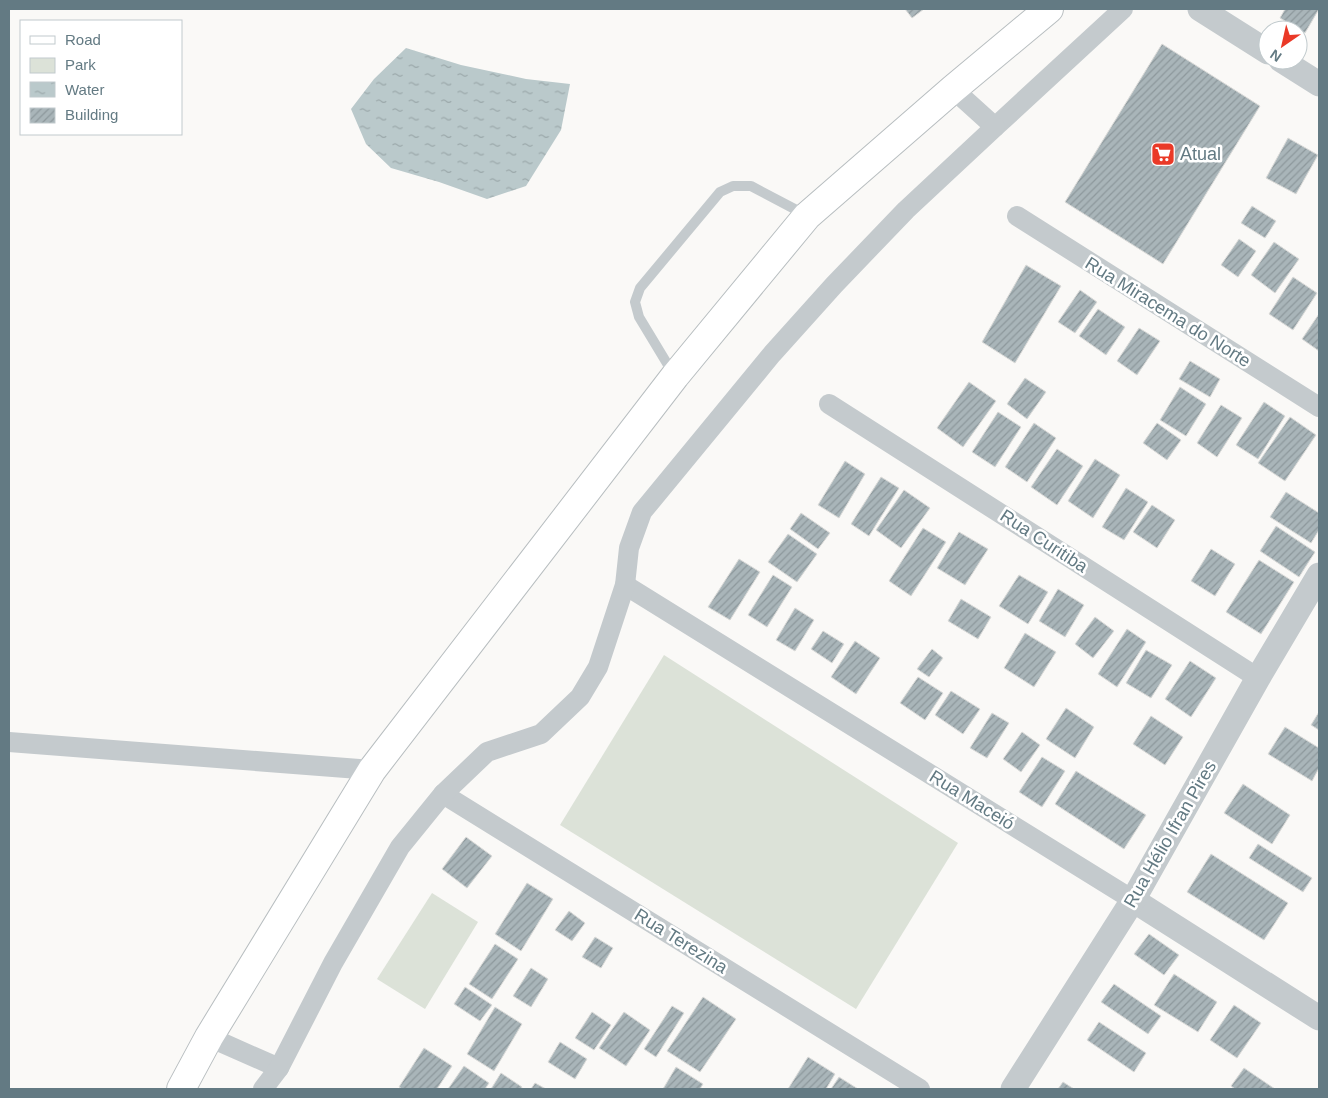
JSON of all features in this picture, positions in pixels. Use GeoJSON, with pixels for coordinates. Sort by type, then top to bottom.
{"type":"FeatureCollection","features":[{"type":"Feature","properties":{"kind":"main road"},"geometry":{"type":"LineString","coordinates":[[182,1089],[209,1037],[372,770],[675,376],[807,216],[953,89],[1049,9]]}},
{"type":"Feature","properties":{"kind":"street"},"geometry":{"type":"LineString","coordinates":[[263,1089],[279,1068],[333,963],[400,847],[443,794],[487,752],[541,734],[580,696],[598,666],[625,585],[629,548],[642,512],[772,354],[834,285],[906,210],[1123,9]]}},
{"type":"Feature","properties":{"kind":"street"},"geometry":{"type":"LineString","coordinates":[[1200,9],[1258,46]]}},
{"type":"Feature","properties":{"kind":"street"},"geometry":{"type":"LineString","coordinates":[[1297,70],[1319,84]]}},
{"type":"Feature","properties":{"kind":"street"},"geometry":{"type":"LineString","coordinates":[[953,89],[995,127]]}},
{"type":"Feature","properties":{"kind":"street","name":"Rua Miracema do Norte"},"geometry":{"type":"LineString","coordinates":[[1017,216],[1319,407]]}},
{"type":"Feature","properties":{"kind":"street","name":"Rua Curitiba"},"geometry":{"type":"LineString","coordinates":[[829,404],[1258,678]]}},
{"type":"Feature","properties":{"kind":"street","name":"Rua Hélio Ifran Pires"},"geometry":{"type":"LineString","coordinates":[[1013,1089],[1133,900],[1258,678],[1319,575]]}},
{"type":"Feature","properties":{"kind":"street","name":"Rua Maceió"},"geometry":{"type":"LineString","coordinates":[[625,585],[1133,900],[1319,1018]]}},
{"type":"Feature","properties":{"kind":"street"},"geometry":{"type":"LineString","coordinates":[[9,742],[372,770]]}},
{"type":"Feature","properties":{"kind":"street","name":"Rua Terezina"},"geometry":{"type":"LineString","coordinates":[[443,794],[920,1089]]}},
{"type":"Feature","properties":{"kind":"street"},"geometry":{"type":"LineString","coordinates":[[209,1037],[279,1068]]}},
{"type":"Feature","properties":{"kind":"lane"},"geometry":{"type":"LineString","coordinates":[[675,376],[638,317],[635,302],[640,288],[720,192],[733,186],[751,186],[807,216]]}},
{"type":"Feature","properties":{"kind":"green space"},"geometry":{"type":"Polygon","coordinates":[[[664,655],[958,843],[856,1009],[560,825],[664,655]]]}},
{"type":"Feature","properties":{"kind":"green space"},"geometry":{"type":"Polygon","coordinates":[[[432,893],[478,922],[425,1009],[377,979],[432,893]]]}},
{"type":"Feature","properties":{"kind":"water"},"geometry":{"type":"Polygon","coordinates":[[[406,48],[461,65],[526,79],[570,84],[561,130],[526,186],[487,199],[391,168],[366,144],[351,109],[374,79],[406,48]]]}},
{"type":"Feature","properties":{"kind":"building"},"geometry":{"type":"Polygon","coordinates":[[[905,9],[924,9],[912,18],[905,9]]]}},
{"type":"Feature","properties":{"kind":"building"},"geometry":{"type":"Polygon","coordinates":[[[1285,9],[1319,9],[1308,28],[1308,20],[1283,20],[1280,18],[1285,9]]]}},
{"type":"Feature","properties":{"kind":"building","name":"Atual"},"geometry":{"type":"Polygon","coordinates":[[[1162,44],[1260,106],[1163,264],[1065,202],[1162,44]]]}},
{"type":"Feature","properties":{"kind":"building"},"geometry":{"type":"Polygon","coordinates":[[[1288,138],[1318,155],[1296,194],[1266,178],[1288,138]]]}},
{"type":"Feature","properties":{"kind":"building"},"geometry":{"type":"Polygon","coordinates":[[[1252,206],[1276,221],[1265,238],[1241,223],[1252,206]]]}},
{"type":"Feature","properties":{"kind":"building"},"geometry":{"type":"Polygon","coordinates":[[[1239,239],[1256,251],[1238,277],[1221,265],[1239,239]]]}},
{"type":"Feature","properties":{"kind":"building"},"geometry":{"type":"Polygon","coordinates":[[[1274,242],[1299,259],[1275,293],[1251,275],[1274,242]]]}},
{"type":"Feature","properties":{"kind":"building"},"geometry":{"type":"Polygon","coordinates":[[[1026,265],[1061,286],[1015,363],[982,342],[1026,265]]]}},
{"type":"Feature","properties":{"kind":"building"},"geometry":{"type":"Polygon","coordinates":[[[1293,277],[1317,293],[1293,330],[1269,314],[1293,277]]]}},
{"type":"Feature","properties":{"kind":"building"},"geometry":{"type":"Polygon","coordinates":[[[1080,290],[1097,302],[1075,333],[1058,322],[1080,290]]]}},
{"type":"Feature","properties":{"kind":"building"},"geometry":{"type":"Polygon","coordinates":[[[1098,309],[1125,327],[1106,355],[1079,336],[1098,309]]]}},
{"type":"Feature","properties":{"kind":"building"},"geometry":{"type":"Polygon","coordinates":[[[1319,314],[1319,351],[1302,339],[1319,314]]]}},
{"type":"Feature","properties":{"kind":"building"},"geometry":{"type":"Polygon","coordinates":[[[1139,328],[1160,341],[1137,375],[1117,361],[1139,328]]]}},
{"type":"Feature","properties":{"kind":"building"},"geometry":{"type":"Polygon","coordinates":[[[1190,361],[1220,379],[1210,397],[1179,379],[1190,361]]]}},
{"type":"Feature","properties":{"kind":"building"},"geometry":{"type":"Polygon","coordinates":[[[1025,378],[1046,392],[1027,419],[1007,404],[1025,378]]]}},
{"type":"Feature","properties":{"kind":"building"},"geometry":{"type":"Polygon","coordinates":[[[969,382],[996,401],[963,447],[937,428],[969,382]]]}},
{"type":"Feature","properties":{"kind":"building"},"geometry":{"type":"Polygon","coordinates":[[[1180,387],[1206,404],[1186,436],[1160,420],[1180,387]]]}},
{"type":"Feature","properties":{"kind":"building"},"geometry":{"type":"Polygon","coordinates":[[[1264,402],[1285,416],[1258,459],[1236,445],[1264,402]]]}},
{"type":"Feature","properties":{"kind":"building"},"geometry":{"type":"Polygon","coordinates":[[[1221,405],[1242,418],[1217,457],[1197,443],[1221,405]]]}},
{"type":"Feature","properties":{"kind":"building"},"geometry":{"type":"Polygon","coordinates":[[[998,412],[1021,427],[995,467],[972,452],[998,412]]]}},
{"type":"Feature","properties":{"kind":"building"},"geometry":{"type":"Polygon","coordinates":[[[1290,417],[1316,435],[1285,481],[1258,463],[1290,417]]]}},
{"type":"Feature","properties":{"kind":"building"},"geometry":{"type":"Polygon","coordinates":[[[1034,423],[1056,438],[1027,482],[1005,467],[1034,423]]]}},
{"type":"Feature","properties":{"kind":"building"},"geometry":{"type":"Polygon","coordinates":[[[1157,423],[1181,440],[1167,460],[1143,443],[1157,423]]]}},
{"type":"Feature","properties":{"kind":"building"},"geometry":{"type":"Polygon","coordinates":[[[1057,449],[1083,466],[1057,505],[1031,487],[1057,449]]]}},
{"type":"Feature","properties":{"kind":"building"},"geometry":{"type":"Polygon","coordinates":[[[1095,459],[1120,475],[1093,518],[1068,501],[1095,459]]]}},
{"type":"Feature","properties":{"kind":"building"},"geometry":{"type":"Polygon","coordinates":[[[845,461],[865,474],[839,518],[818,505],[845,461]]]}},
{"type":"Feature","properties":{"kind":"building"},"geometry":{"type":"Polygon","coordinates":[[[881,477],[899,488],[869,536],[851,524],[881,477]]]}},
{"type":"Feature","properties":{"kind":"building"},"geometry":{"type":"Polygon","coordinates":[[[1126,488],[1148,502],[1124,540],[1102,527],[1126,488]]]}},
{"type":"Feature","properties":{"kind":"building"},"geometry":{"type":"Polygon","coordinates":[[[904,490],[930,508],[901,548],[876,530],[904,490]]]}},
{"type":"Feature","properties":{"kind":"building"},"geometry":{"type":"Polygon","coordinates":[[[1286,492],[1319,513],[1319,530],[1311,543],[1270,517],[1286,492]]]}},
{"type":"Feature","properties":{"kind":"building"},"geometry":{"type":"Polygon","coordinates":[[[1152,505],[1175,520],[1157,548],[1133,532],[1152,505]]]}},
{"type":"Feature","properties":{"kind":"building"},"geometry":{"type":"Polygon","coordinates":[[[801,513],[830,533],[818,549],[790,529],[801,513]]]}},
{"type":"Feature","properties":{"kind":"building"},"geometry":{"type":"Polygon","coordinates":[[[1276,526],[1315,552],[1299,577],[1260,551],[1276,526]]]}},
{"type":"Feature","properties":{"kind":"building"},"geometry":{"type":"Polygon","coordinates":[[[923,528],[946,542],[911,596],[889,581],[923,528]]]}},
{"type":"Feature","properties":{"kind":"building"},"geometry":{"type":"Polygon","coordinates":[[[959,532],[988,549],[965,585],[937,568],[959,532]]]}},
{"type":"Feature","properties":{"kind":"building"},"geometry":{"type":"Polygon","coordinates":[[[788,534],[817,554],[797,582],[768,562],[788,534]]]}},
{"type":"Feature","properties":{"kind":"building"},"geometry":{"type":"Polygon","coordinates":[[[1211,549],[1235,564],[1215,596],[1191,581],[1211,549]]]}},
{"type":"Feature","properties":{"kind":"building"},"geometry":{"type":"Polygon","coordinates":[[[739,559],[760,572],[730,620],[708,607],[739,559]]]}},
{"type":"Feature","properties":{"kind":"building"},"geometry":{"type":"Polygon","coordinates":[[[1259,560],[1294,582],[1261,634],[1226,612],[1259,560]]]}},
{"type":"Feature","properties":{"kind":"building"},"geometry":{"type":"Polygon","coordinates":[[[773,575],[792,587],[767,627],[748,615],[773,575]]]}},
{"type":"Feature","properties":{"kind":"building"},"geometry":{"type":"Polygon","coordinates":[[[1019,575],[1048,592],[1028,624],[999,606],[1019,575]]]}},
{"type":"Feature","properties":{"kind":"building"},"geometry":{"type":"Polygon","coordinates":[[[1058,589],[1084,605],[1065,637],[1039,621],[1058,589]]]}},
{"type":"Feature","properties":{"kind":"building"},"geometry":{"type":"Polygon","coordinates":[[[961,599],[991,617],[978,639],[948,621],[961,599]]]}},
{"type":"Feature","properties":{"kind":"building"},"geometry":{"type":"Polygon","coordinates":[[[795,608],[814,620],[795,651],[776,640],[795,608]]]}},
{"type":"Feature","properties":{"kind":"building"},"geometry":{"type":"Polygon","coordinates":[[[1095,617],[1114,631],[1093,658],[1075,644],[1095,617]]]}},
{"type":"Feature","properties":{"kind":"building"},"geometry":{"type":"Polygon","coordinates":[[[1127,629],[1146,642],[1117,687],[1098,674],[1127,629]]]}},
{"type":"Feature","properties":{"kind":"building"},"geometry":{"type":"Polygon","coordinates":[[[823,631],[844,644],[832,663],[811,649],[823,631]]]}},
{"type":"Feature","properties":{"kind":"building"},"geometry":{"type":"Polygon","coordinates":[[[1025,633],[1056,652],[1034,687],[1004,668],[1025,633]]]}},
{"type":"Feature","properties":{"kind":"building"},"geometry":{"type":"Polygon","coordinates":[[[855,641],[880,658],[856,694],[831,677],[855,641]]]}},
{"type":"Feature","properties":{"kind":"building"},"geometry":{"type":"Polygon","coordinates":[[[932,649],[943,658],[929,677],[917,669],[932,649]]]}},
{"type":"Feature","properties":{"kind":"building"},"geometry":{"type":"Polygon","coordinates":[[[1146,650],[1172,665],[1151,698],[1126,683],[1146,650]]]}},
{"type":"Feature","properties":{"kind":"building"},"geometry":{"type":"Polygon","coordinates":[[[1190,661],[1216,678],[1191,717],[1165,699],[1190,661]]]}},
{"type":"Feature","properties":{"kind":"building"},"geometry":{"type":"Polygon","coordinates":[[[918,677],[943,693],[925,720],[900,703],[918,677]]]}},
{"type":"Feature","properties":{"kind":"building"},"geometry":{"type":"Polygon","coordinates":[[[951,691],[980,709],[963,734],[935,715],[951,691]]]}},
{"type":"Feature","properties":{"kind":"building"},"geometry":{"type":"Polygon","coordinates":[[[1066,708],[1094,727],[1075,758],[1046,739],[1066,708]]]}},
{"type":"Feature","properties":{"kind":"building"},"geometry":{"type":"Polygon","coordinates":[[[1319,712],[1319,730],[1311,725],[1319,712]]]}},
{"type":"Feature","properties":{"kind":"building"},"geometry":{"type":"Polygon","coordinates":[[[992,713],[1009,723],[987,758],[970,748],[992,713]]]}},
{"type":"Feature","properties":{"kind":"building"},"geometry":{"type":"Polygon","coordinates":[[[1151,716],[1183,737],[1165,765],[1133,744],[1151,716]]]}},
{"type":"Feature","properties":{"kind":"building"},"geometry":{"type":"Polygon","coordinates":[[[1285,727],[1319,748],[1319,768],[1312,781],[1268,754],[1285,727]]]}},
{"type":"Feature","properties":{"kind":"building"},"geometry":{"type":"Polygon","coordinates":[[[1022,732],[1040,745],[1021,772],[1003,759],[1022,732]]]}},
{"type":"Feature","properties":{"kind":"building"},"geometry":{"type":"Polygon","coordinates":[[[1042,757],[1065,771],[1042,807],[1019,792],[1042,757]]]}},
{"type":"Feature","properties":{"kind":"building"},"geometry":{"type":"Polygon","coordinates":[[[1076,771],[1146,815],[1124,849],[1055,804],[1076,771]]]}},
{"type":"Feature","properties":{"kind":"building"},"geometry":{"type":"Polygon","coordinates":[[[1243,784],[1290,815],[1272,844],[1224,813],[1243,784]]]}},
{"type":"Feature","properties":{"kind":"building"},"geometry":{"type":"Polygon","coordinates":[[[466,837],[492,856],[467,888],[442,869],[466,837]]]}},
{"type":"Feature","properties":{"kind":"building"},"geometry":{"type":"Polygon","coordinates":[[[1258,844],[1312,878],[1303,892],[1249,858],[1258,844]]]}},
{"type":"Feature","properties":{"kind":"building"},"geometry":{"type":"Polygon","coordinates":[[[1211,854],[1288,903],[1264,940],[1187,892],[1211,854]]]}},
{"type":"Feature","properties":{"kind":"building"},"geometry":{"type":"Polygon","coordinates":[[[527,883],[553,899],[521,951],[495,934],[527,883]]]}},
{"type":"Feature","properties":{"kind":"building"},"geometry":{"type":"Polygon","coordinates":[[[569,911],[585,923],[572,941],[555,930],[569,911]]]}},
{"type":"Feature","properties":{"kind":"building"},"geometry":{"type":"Polygon","coordinates":[[[1149,934],[1179,955],[1164,975],[1134,954],[1149,934]]]}},
{"type":"Feature","properties":{"kind":"building"},"geometry":{"type":"Polygon","coordinates":[[[595,937],[613,948],[601,968],[582,957],[595,937]]]}},
{"type":"Feature","properties":{"kind":"building"},"geometry":{"type":"Polygon","coordinates":[[[495,944],[518,959],[492,999],[469,984],[495,944]]]}},
{"type":"Feature","properties":{"kind":"building"},"geometry":{"type":"Polygon","coordinates":[[[531,968],[548,979],[531,1007],[513,996],[531,968]]]}},
{"type":"Feature","properties":{"kind":"building"},"geometry":{"type":"Polygon","coordinates":[[[1174,974],[1217,1002],[1198,1032],[1154,1005],[1174,974]]]}},
{"type":"Feature","properties":{"kind":"building"},"geometry":{"type":"Polygon","coordinates":[[[1114,984],[1161,1016],[1148,1034],[1101,1002],[1114,984]]]}},
{"type":"Feature","properties":{"kind":"building"},"geometry":{"type":"Polygon","coordinates":[[[465,987],[492,1005],[480,1021],[454,1004],[465,987]]]}},
{"type":"Feature","properties":{"kind":"building"},"geometry":{"type":"Polygon","coordinates":[[[703,997],[736,1019],[700,1072],[667,1051],[703,997]]]}},
{"type":"Feature","properties":{"kind":"building"},"geometry":{"type":"Polygon","coordinates":[[[1234,1005],[1261,1023],[1237,1058],[1210,1040],[1234,1005]]]}},
{"type":"Feature","properties":{"kind":"building"},"geometry":{"type":"Polygon","coordinates":[[[672,1006],[684,1013],[656,1057],[644,1049],[672,1006]]]}},
{"type":"Feature","properties":{"kind":"building"},"geometry":{"type":"Polygon","coordinates":[[[495,1007],[522,1024],[494,1071],[467,1054],[495,1007]]]}},
{"type":"Feature","properties":{"kind":"building"},"geometry":{"type":"Polygon","coordinates":[[[592,1012],[611,1025],[594,1050],[575,1038],[592,1012]]]}},
{"type":"Feature","properties":{"kind":"building"},"geometry":{"type":"Polygon","coordinates":[[[624,1012],[650,1030],[626,1066],[599,1048],[624,1012]]]}},
{"type":"Feature","properties":{"kind":"building"},"geometry":{"type":"Polygon","coordinates":[[[1099,1022],[1146,1053],[1134,1072],[1087,1040],[1099,1022]]]}},
{"type":"Feature","properties":{"kind":"building"},"geometry":{"type":"Polygon","coordinates":[[[560,1042],[587,1059],[575,1079],[548,1062],[560,1042]]]}},
{"type":"Feature","properties":{"kind":"building"},"geometry":{"type":"Polygon","coordinates":[[[424,1048],[452,1066],[437,1089],[402,1089],[399,1087],[424,1048]]]}},
{"type":"Feature","properties":{"kind":"building"},"geometry":{"type":"Polygon","coordinates":[[[808,1057],[835,1074],[826,1089],[788,1089],[808,1057]]]}},
{"type":"Feature","properties":{"kind":"building"},"geometry":{"type":"Polygon","coordinates":[[[464,1066],[489,1083],[485,1089],[448,1089],[464,1066]]]}},
{"type":"Feature","properties":{"kind":"building"},"geometry":{"type":"Polygon","coordinates":[[[676,1067],[703,1084],[700,1089],[663,1089],[676,1067]]]}},
{"type":"Feature","properties":{"kind":"building"},"geometry":{"type":"Polygon","coordinates":[[[1244,1068],[1275,1089],[1235,1089],[1231,1086],[1244,1068]]]}},
{"type":"Feature","properties":{"kind":"building"},"geometry":{"type":"Polygon","coordinates":[[[501,1073],[522,1087],[521,1089],[491,1089],[501,1073]]]}},
{"type":"Feature","properties":{"kind":"building"},"geometry":{"type":"Polygon","coordinates":[[[839,1077],[858,1089],[831,1089],[839,1077]]]}},
{"type":"Feature","properties":{"kind":"building"},"geometry":{"type":"Polygon","coordinates":[[[1063,1082],[1074,1089],[1058,1089],[1063,1082]]]}},
{"type":"Feature","properties":{"kind":"building"},"geometry":{"type":"Polygon","coordinates":[[[535,1083],[546,1089],[531,1089],[535,1083]]]}},
{"type":"Feature","properties":{"kind":"place","name":"Atual"},"geometry":{"type":"Point","coordinates":[1163,154]}}]}
